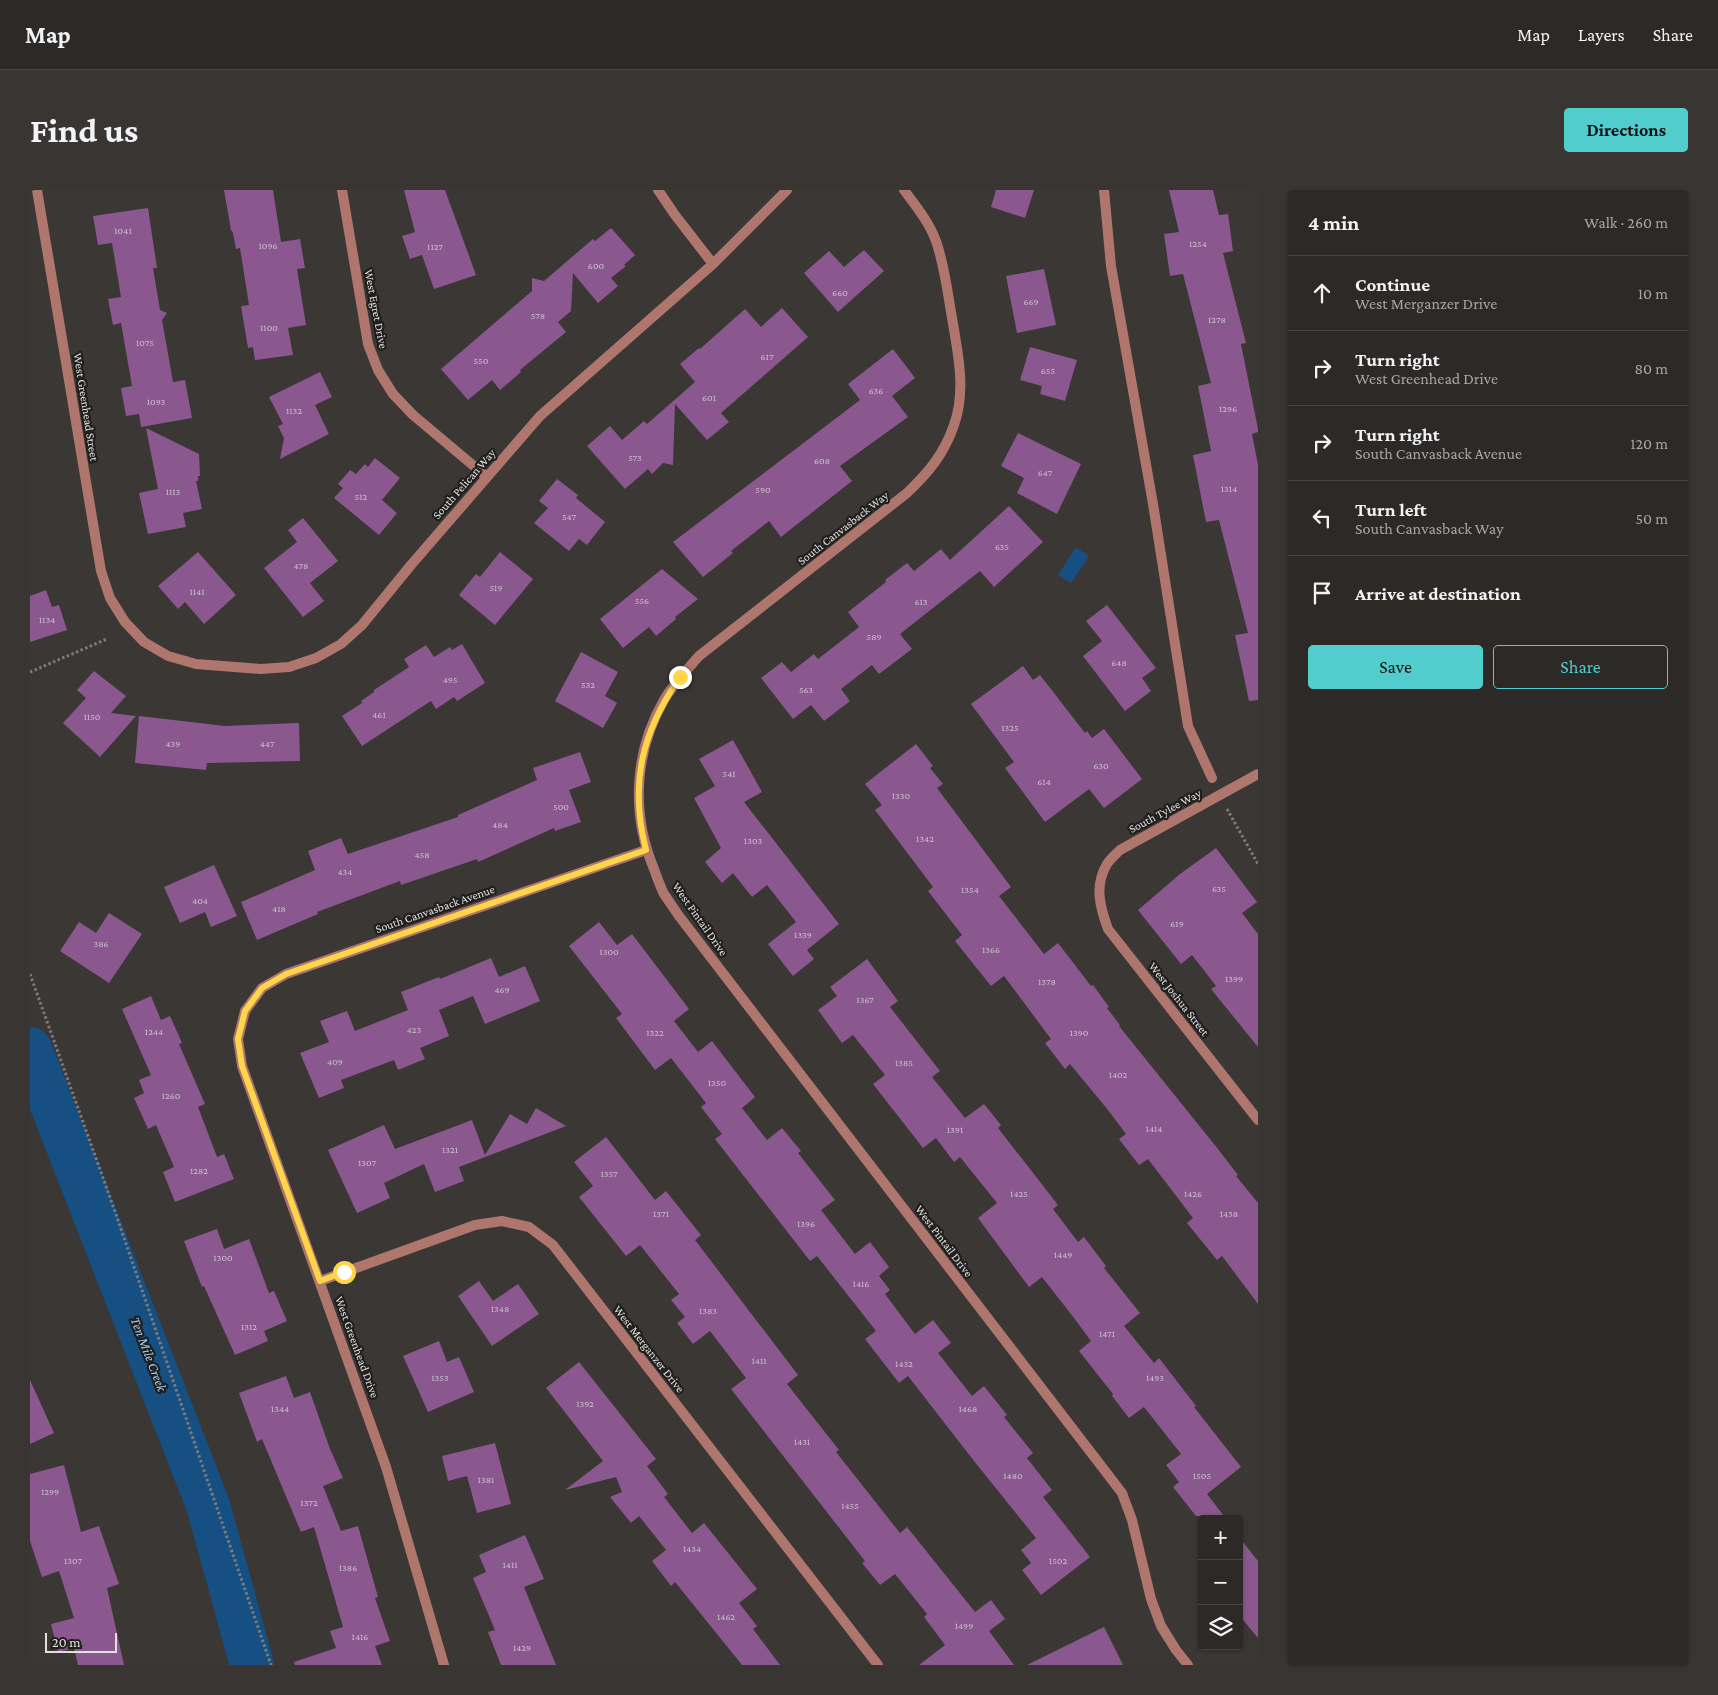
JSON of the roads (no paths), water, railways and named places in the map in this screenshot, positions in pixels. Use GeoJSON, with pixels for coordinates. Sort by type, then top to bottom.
{"type":"FeatureCollection","features":[{"type":"Feature","properties":{"kind":"street","name":"West Greenhead Street"},"geometry":{"type":"LineString","coordinates":[[37,190],[101,571],[110,598],[125,622]]}},
{"type":"Feature","properties":{"kind":"street","name":"West Egret Drive"},"geometry":{"type":"LineString","coordinates":[[342,190],[368,344],[378,370],[393,394],[413,415],[487,476]]}},
{"type":"Feature","properties":{"kind":"street"},"geometry":{"type":"LineString","coordinates":[[658,190],[713,264]]}},
{"type":"Feature","properties":{"kind":"street","name":"South Pelican Way"},"geometry":{"type":"LineString","coordinates":[[125,622],[144,642],[168,656],[196,664],[261,668],[289,667],[316,658],[341,644],[362,625],[410,565],[540,416],[713,264],[787,190]]}},
{"type":"Feature","properties":{"kind":"street","name":"South Canvasback Way"},"geometry":{"type":"LineString","coordinates":[[646,850],[639,809],[639,780],[643,753],[652,725],[664,700],[680,677],[699,656],[907,493],[928,473],[944,450],[955,424],[960,396],[960,367],[944,268],[936,240],[922,214],[904,190]]}},
{"type":"Feature","properties":{"kind":"street"},"geometry":{"type":"LineString","coordinates":[[1104,190],[1111,266],[1153,504],[1188,726],[1212,778]]}},
{"type":"Feature","properties":{"kind":"street","name":"South Tylee Way"},"geometry":{"type":"LineString","coordinates":[[1099,885],[1107,864],[1120,850],[1258,774]]}},
{"type":"Feature","properties":{"kind":"street","name":"South Canvasback Avenue"},"geometry":{"type":"LineString","coordinates":[[245,1011],[262,988],[286,974],[646,850]]}},
{"type":"Feature","properties":{"kind":"street","name":"West Pintail Drive"},"geometry":{"type":"LineString","coordinates":[[646,850],[664,893],[679,916],[1122,1493],[1132,1520],[1151,1599],[1161,1626],[1188,1665]]}},
{"type":"Feature","properties":{"kind":"street","name":"West Joshua Street"},"geometry":{"type":"LineString","coordinates":[[1099,885],[1101,908],[1108,929],[1258,1120]]}},
{"type":"Feature","properties":{"kind":"street","name":"West Greenhead Drive"},"geometry":{"type":"LineString","coordinates":[[245,1011],[238,1039],[242,1066],[386,1467],[444,1665]]}},
{"type":"Feature","properties":{"kind":"street","name":"West Merganzer Drive"},"geometry":{"type":"LineString","coordinates":[[320,1281],[474,1225],[502,1221],[529,1227],[553,1245],[878,1665]]}},
{"type":"Feature","properties":{"kind":"water"},"geometry":{"type":"Polygon","coordinates":[[[1076,547],[1089,556],[1071,583],[1058,575],[1076,547]]]}},
{"type":"Feature","properties":{"kind":"waterway","name":"Ten Mile Creek"},"geometry":{"type":"LineString","coordinates":[[30,1049],[208,1505],[252,1665]]}}]}
